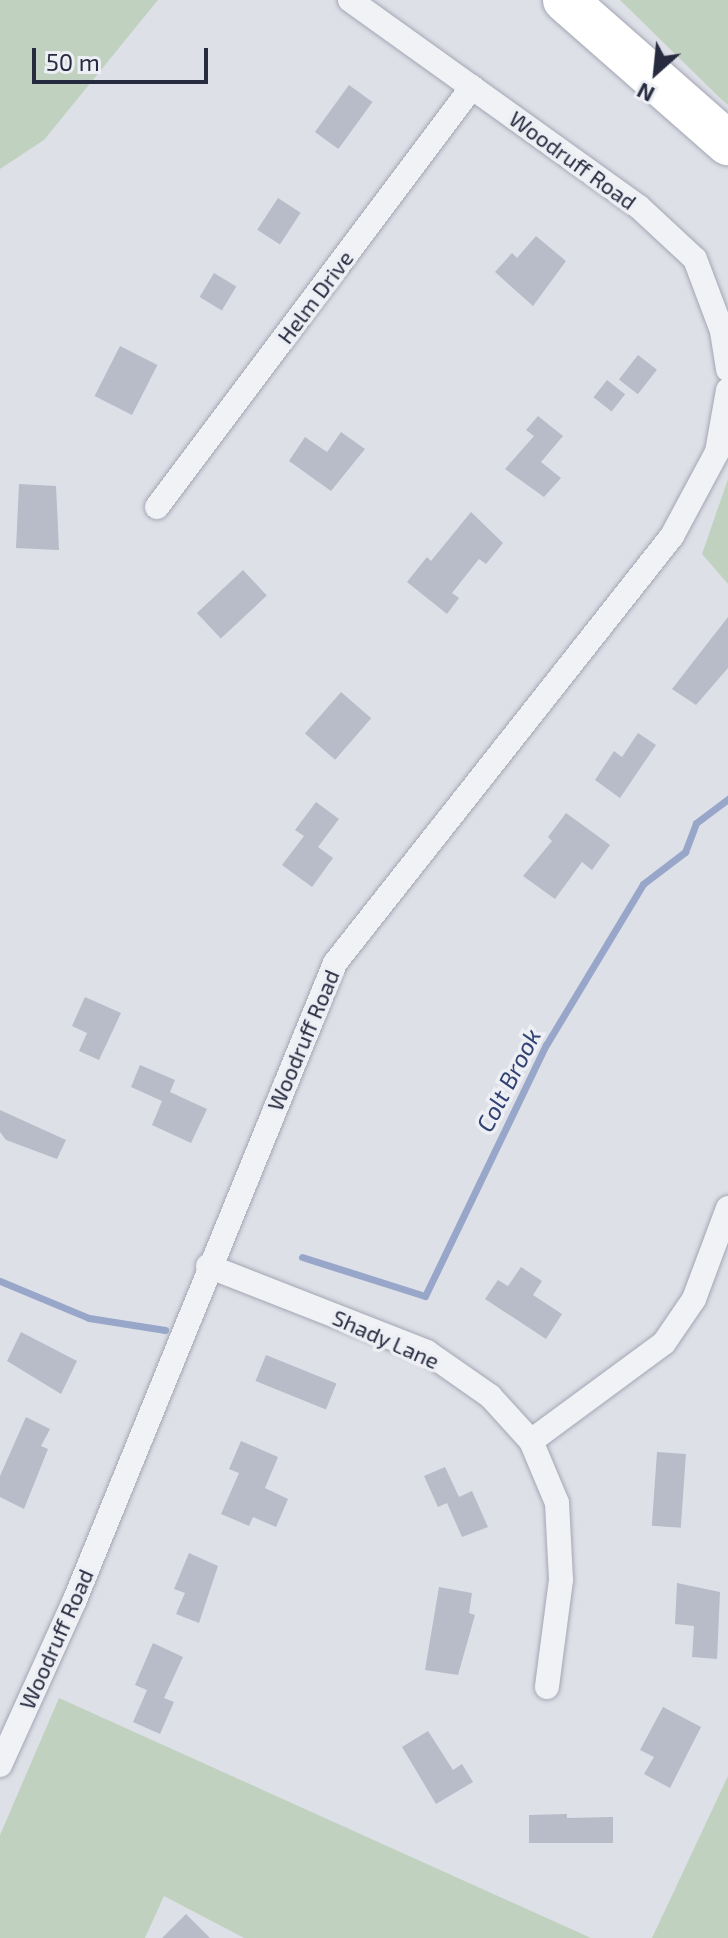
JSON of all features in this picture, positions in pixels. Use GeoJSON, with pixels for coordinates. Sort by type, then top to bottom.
{"type":"FeatureCollection","features":[{"type":"Feature","properties":{"kind":"highway"},"geometry":{"type":"LineString","coordinates":[[565,0],[728,143]]}},
{"type":"Feature","properties":{"kind":"street","name":"Woodruff Road"},"geometry":{"type":"LineString","coordinates":[[350,0],[639,207],[695,259],[722,331],[728,370]]}},
{"type":"Feature","properties":{"kind":"street","name":"Helm Drive"},"geometry":{"type":"LineString","coordinates":[[157,507],[472,87]]}},
{"type":"Feature","properties":{"kind":"street","name":"Woodruff Road"},"geometry":{"type":"LineString","coordinates":[[0,1765],[74,1602],[208,1266],[335,963],[672,536],[717,452],[728,390]]}},
{"type":"Feature","properties":{"kind":"street"},"geometry":{"type":"LineString","coordinates":[[531,1441],[664,1343],[694,1299],[728,1208]]}},
{"type":"Feature","properties":{"kind":"street","name":"Shady Lane"},"geometry":{"type":"LineString","coordinates":[[208,1266],[427,1352],[490,1396],[531,1441],[557,1503],[561,1580],[547,1687]]}},
{"type":"Feature","properties":{"kind":"green space"},"geometry":{"type":"Polygon","coordinates":[[[0,0],[158,0],[44,140],[0,169],[0,0]]]}},
{"type":"Feature","properties":{"kind":"green space"},"geometry":{"type":"Polygon","coordinates":[[[620,0],[728,0],[728,105],[722,100],[620,0]]]}},
{"type":"Feature","properties":{"kind":"green space"},"geometry":{"type":"Polygon","coordinates":[[[728,479],[728,584],[702,554],[728,479]]]}},
{"type":"Feature","properties":{"kind":"green space"},"geometry":{"type":"Polygon","coordinates":[[[59,1698],[591,1938],[244,1938],[164,1896],[145,1938],[0,1938],[0,1835],[59,1698]]]}},
{"type":"Feature","properties":{"kind":"green space"},"geometry":{"type":"Polygon","coordinates":[[[728,1776],[728,1938],[652,1938],[728,1776]]]}},
{"type":"Feature","properties":{"kind":"building"},"geometry":{"type":"Polygon","coordinates":[[[349,85],[372,102],[338,149],[315,132],[349,85]]]}},
{"type":"Feature","properties":{"kind":"building"},"geometry":{"type":"Polygon","coordinates":[[[278,198],[301,213],[280,245],[257,230],[278,198]]]}},
{"type":"Feature","properties":{"kind":"building"},"geometry":{"type":"Polygon","coordinates":[[[536,236],[566,261],[533,306],[495,272],[512,253],[517,258],[536,236]]]}},
{"type":"Feature","properties":{"kind":"building"},"geometry":{"type":"Polygon","coordinates":[[[214,273],[236,286],[222,310],[200,297],[214,273]]]}},
{"type":"Feature","properties":{"kind":"building"},"geometry":{"type":"Polygon","coordinates":[[[120,346],[157,365],[132,415],[95,396],[120,346]]]}},
{"type":"Feature","properties":{"kind":"building"},"geometry":{"type":"Polygon","coordinates":[[[638,355],[657,370],[638,394],[619,379],[638,355]]]}},
{"type":"Feature","properties":{"kind":"building"},"geometry":{"type":"Polygon","coordinates":[[[607,380],[625,394],[612,411],[593,397],[607,380]]]}},
{"type":"Feature","properties":{"kind":"building"},"geometry":{"type":"Polygon","coordinates":[[[538,416],[563,436],[541,462],[561,478],[544,497],[505,469],[534,436],[526,430],[538,416]]]}},
{"type":"Feature","properties":{"kind":"building"},"geometry":{"type":"Polygon","coordinates":[[[341,432],[365,449],[331,491],[289,461],[305,437],[327,452],[341,432]]]}},
{"type":"Feature","properties":{"kind":"building"},"geometry":{"type":"Polygon","coordinates":[[[19,484],[56,486],[59,550],[16,548],[19,484]]]}},
{"type":"Feature","properties":{"kind":"building"},"geometry":{"type":"Polygon","coordinates":[[[471,512],[503,543],[486,564],[479,559],[452,593],[459,598],[447,614],[407,582],[427,557],[431,561],[471,512]]]}},
{"type":"Feature","properties":{"kind":"building"},"geometry":{"type":"Polygon","coordinates":[[[243,570],[267,596],[221,639],[197,613],[243,570]]]}},
{"type":"Feature","properties":{"kind":"building"},"geometry":{"type":"Polygon","coordinates":[[[728,617],[728,668],[696,705],[672,689],[728,617]]]}},
{"type":"Feature","properties":{"kind":"building"},"geometry":{"type":"Polygon","coordinates":[[[341,692],[371,718],[335,760],[305,734],[341,692]]]}},
{"type":"Feature","properties":{"kind":"building"},"geometry":{"type":"Polygon","coordinates":[[[638,733],[656,745],[620,798],[595,780],[614,751],[622,757],[638,733]]]}},
{"type":"Feature","properties":{"kind":"building"},"geometry":{"type":"Polygon","coordinates":[[[316,802],[339,819],[318,847],[333,858],[312,887],[282,865],[304,836],[295,830],[316,802]]]}},
{"type":"Feature","properties":{"kind":"building"},"geometry":{"type":"Polygon","coordinates":[[[566,813],[610,845],[592,870],[582,862],[555,899],[523,876],[552,841],[548,837],[566,813]]]}},
{"type":"Feature","properties":{"kind":"building"},"geometry":{"type":"Polygon","coordinates":[[[85,997],[121,1013],[99,1060],[79,1051],[87,1033],[72,1026],[85,997]]]}},
{"type":"Feature","properties":{"kind":"building"},"geometry":{"type":"Polygon","coordinates":[[[140,1065],[175,1080],[170,1092],[207,1109],[191,1143],[152,1125],[162,1101],[131,1087],[140,1065]]]}},
{"type":"Feature","properties":{"kind":"building"},"geometry":{"type":"Polygon","coordinates":[[[0,1110],[66,1140],[57,1159],[6,1140],[0,1132],[0,1110]]]}},
{"type":"Feature","properties":{"kind":"building"},"geometry":{"type":"Polygon","coordinates":[[[521,1267],[542,1281],[533,1295],[562,1314],[546,1339],[485,1299],[498,1280],[508,1286],[521,1267]]]}},
{"type":"Feature","properties":{"kind":"building"},"geometry":{"type":"Polygon","coordinates":[[[21,1332],[77,1361],[61,1394],[7,1361],[21,1332]]]}},
{"type":"Feature","properties":{"kind":"building"},"geometry":{"type":"Polygon","coordinates":[[[266,1355],[336,1383],[326,1409],[256,1381],[266,1355]]]}},
{"type":"Feature","properties":{"kind":"building"},"geometry":{"type":"Polygon","coordinates":[[[26,1417],[50,1429],[41,1446],[48,1449],[24,1509],[0,1497],[0,1476],[26,1417]]]}},
{"type":"Feature","properties":{"kind":"building"},"geometry":{"type":"Polygon","coordinates":[[[241,1441],[278,1457],[265,1488],[288,1499],[276,1527],[253,1517],[249,1526],[221,1514],[239,1473],[229,1469],[241,1441]]]}},
{"type":"Feature","properties":{"kind":"building"},"geometry":{"type":"Polygon","coordinates":[[[657,1452],[686,1454],[681,1528],[652,1526],[657,1452]]]}},
{"type":"Feature","properties":{"kind":"building"},"geometry":{"type":"Polygon","coordinates":[[[445,1467],[459,1497],[472,1491],[488,1527],[462,1537],[447,1503],[438,1507],[424,1476],[445,1467]]]}},
{"type":"Feature","properties":{"kind":"building"},"geometry":{"type":"Polygon","coordinates":[[[189,1553],[218,1566],[199,1623],[176,1614],[185,1593],[174,1589],[189,1553]]]}},
{"type":"Feature","properties":{"kind":"building"},"geometry":{"type":"Polygon","coordinates":[[[677,1583],[720,1592],[717,1659],[692,1657],[694,1626],[675,1624],[677,1583]]]}},
{"type":"Feature","properties":{"kind":"building"},"geometry":{"type":"Polygon","coordinates":[[[439,1587],[472,1593],[469,1613],[475,1615],[458,1675],[425,1670],[439,1587]]]}},
{"type":"Feature","properties":{"kind":"building"},"geometry":{"type":"Polygon","coordinates":[[[153,1643],[183,1657],[164,1698],[174,1702],[160,1734],[133,1722],[147,1690],[135,1685],[153,1643]]]}},
{"type":"Feature","properties":{"kind":"building"},"geometry":{"type":"Polygon","coordinates":[[[663,1707],[701,1727],[670,1788],[644,1774],[654,1757],[640,1750],[663,1707]]]}},
{"type":"Feature","properties":{"kind":"building"},"geometry":{"type":"Polygon","coordinates":[[[428,1731],[453,1770],[462,1764],[473,1782],[436,1804],[402,1747],[428,1731]]]}},
{"type":"Feature","properties":{"kind":"building"},"geometry":{"type":"Polygon","coordinates":[[[567,1814],[567,1818],[613,1817],[613,1843],[529,1843],[529,1815],[567,1814]]]}},
{"type":"Feature","properties":{"kind":"building"},"geometry":{"type":"Polygon","coordinates":[[[186,1914],[210,1938],[162,1938],[186,1914]]]}},
{"type":"Feature","properties":{"kind":"waterway","name":"Colt Brook"},"geometry":{"type":"LineString","coordinates":[[302,1257],[425,1296],[546,1045],[643,884],[685,852],[696,823],[728,799]]}},
{"type":"Feature","properties":{"kind":"waterway","name":"Colt Brook"},"geometry":{"type":"LineString","coordinates":[[0,1281],[89,1318],[165,1330]]}}]}
